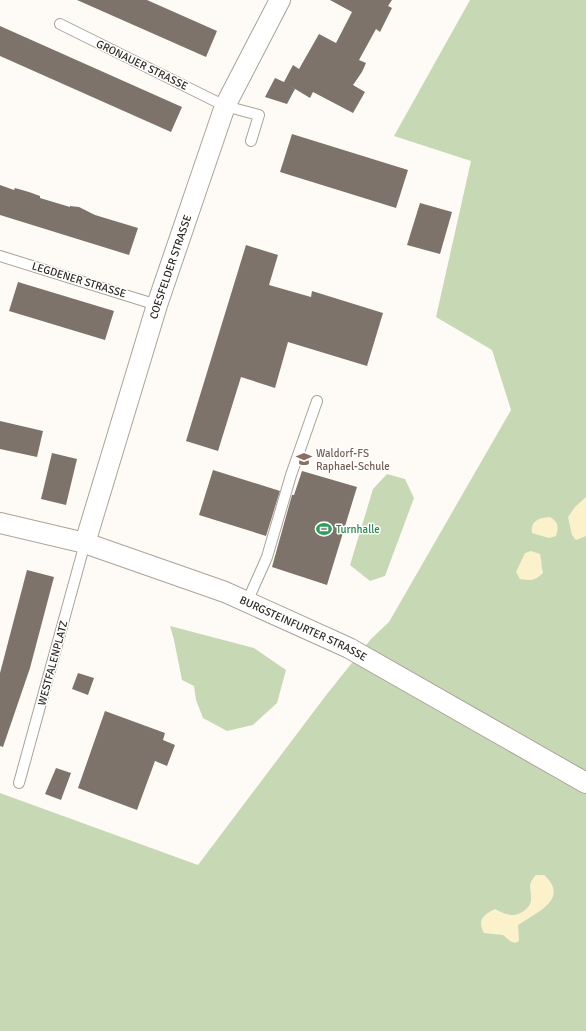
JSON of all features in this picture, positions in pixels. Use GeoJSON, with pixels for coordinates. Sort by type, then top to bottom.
{"type":"FeatureCollection","features":[{"type":"Feature","properties":{"kind":"street","name":"COESFELDER STRASSE"},"geometry":{"type":"LineString","coordinates":[[85,543],[157,305],[225,106],[280,0]]}},
{"type":"Feature","properties":{"kind":"street","name":"BURGSTEINFURTER STRASSE"},"geometry":{"type":"LineString","coordinates":[[0,523],[85,543],[225,592],[349,648],[586,783]]}},
{"type":"Feature","properties":{"kind":"lane","name":"GRONAUER STRASSE"},"geometry":{"type":"LineString","coordinates":[[60,24],[225,106],[259,115],[251,141]]}},
{"type":"Feature","properties":{"kind":"lane","name":"LEGDENER STRASSE"},"geometry":{"type":"LineString","coordinates":[[0,256],[157,305]]}},
{"type":"Feature","properties":{"kind":"lane"},"geometry":{"type":"LineString","coordinates":[[247,602],[267,557],[291,474],[317,401]]}},
{"type":"Feature","properties":{"kind":"lane","name":"WESTFALENPLATZ"},"geometry":{"type":"LineString","coordinates":[[19,783],[85,543]]}},
{"type":"Feature","properties":{"kind":"green space"},"geometry":{"type":"Polygon","coordinates":[[[470,0],[586,0],[586,1031],[0,1031],[0,793],[198,865],[327,694],[371,639],[389,622],[511,410],[492,350],[436,317],[471,161],[394,136],[470,0]]]}},
{"type":"Feature","properties":{"kind":"green space"},"geometry":{"type":"Polygon","coordinates":[[[387,474],[405,479],[414,498],[385,576],[370,581],[350,565],[373,489],[387,474]]]}},
{"type":"Feature","properties":{"kind":"green space"},"geometry":{"type":"Polygon","coordinates":[[[170,626],[254,648],[286,670],[277,703],[253,725],[227,731],[203,718],[196,700],[194,686],[182,680],[170,626]]]}},
{"type":"Feature","properties":{"kind":"sand"},"geometry":{"type":"Polygon","coordinates":[[[586,497],[586,536],[576,540],[572,535],[568,517],[575,507],[586,497]]]}},
{"type":"Feature","properties":{"kind":"sand"},"geometry":{"type":"Polygon","coordinates":[[[550,517],[557,525],[556,536],[549,538],[532,533],[533,525],[536,520],[550,517]]]}},
{"type":"Feature","properties":{"kind":"sand"},"geometry":{"type":"Polygon","coordinates":[[[531,551],[540,554],[543,573],[538,578],[533,580],[520,579],[516,572],[525,553],[531,551]]]}},
{"type":"Feature","properties":{"kind":"sand"},"geometry":{"type":"Polygon","coordinates":[[[536,875],[544,875],[554,891],[548,904],[518,925],[519,941],[515,943],[503,935],[484,933],[481,921],[484,916],[491,911],[495,909],[513,915],[519,914],[527,909],[531,901],[530,885],[536,875]]]}},
{"type":"Feature","properties":{"kind":"building"},"geometry":{"type":"Polygon","coordinates":[[[77,0],[147,0],[217,31],[206,57],[77,0]]]}},
{"type":"Feature","properties":{"kind":"building"},"geometry":{"type":"Polygon","coordinates":[[[330,0],[392,0],[388,6],[392,8],[380,32],[376,29],[359,60],[366,63],[353,85],[365,92],[353,113],[313,92],[310,98],[287,84],[295,89],[287,104],[265,97],[275,78],[284,82],[293,65],[299,69],[319,34],[336,43],[352,12],[330,0]]]}},
{"type":"Feature","properties":{"kind":"building"},"geometry":{"type":"Polygon","coordinates":[[[0,26],[182,107],[171,132],[0,56],[0,26]]]}},
{"type":"Feature","properties":{"kind":"building"},"geometry":{"type":"Polygon","coordinates":[[[292,134],[408,170],[396,208],[280,172],[292,134]]]}},
{"type":"Feature","properties":{"kind":"building"},"geometry":{"type":"Polygon","coordinates":[[[0,185],[14,190],[15,188],[29,192],[40,196],[40,198],[70,207],[79,207],[95,215],[138,228],[129,255],[0,215],[0,185]]]}},
{"type":"Feature","properties":{"kind":"building"},"geometry":{"type":"Polygon","coordinates":[[[420,203],[452,212],[440,254],[407,245],[420,203]]]}},
{"type":"Feature","properties":{"kind":"building"},"geometry":{"type":"Polygon","coordinates":[[[246,245],[278,255],[269,285],[311,297],[312,291],[383,313],[367,366],[288,342],[275,388],[241,377],[218,451],[186,441],[246,245]]]}},
{"type":"Feature","properties":{"kind":"building"},"geometry":{"type":"Polygon","coordinates":[[[18,282],[114,311],[105,340],[9,311],[18,282]]]}},
{"type":"Feature","properties":{"kind":"building"},"geometry":{"type":"Polygon","coordinates":[[[0,421],[43,431],[37,457],[0,449],[0,421]]]}},
{"type":"Feature","properties":{"kind":"building"},"geometry":{"type":"Polygon","coordinates":[[[52,453],[77,459],[66,505],[41,499],[52,453]]]}},
{"type":"Feature","properties":{"kind":"building"},"geometry":{"type":"Polygon","coordinates":[[[213,470],[280,491],[266,536],[199,515],[213,470]]]}},
{"type":"Feature","properties":{"kind":"building","name":"Turnhalle"},"geometry":{"type":"Polygon","coordinates":[[[302,471],[357,487],[327,585],[272,567],[292,495],[294,495],[302,471]]]}},
{"type":"Feature","properties":{"kind":"building"},"geometry":{"type":"Polygon","coordinates":[[[27,570],[54,577],[30,668],[3,747],[0,746],[0,673],[27,570]]]}},
{"type":"Feature","properties":{"kind":"building"},"geometry":{"type":"Polygon","coordinates":[[[78,673],[94,678],[88,695],[72,689],[78,673]]]}},
{"type":"Feature","properties":{"kind":"building"},"geometry":{"type":"Polygon","coordinates":[[[105,711],[165,733],[163,740],[175,745],[167,766],[155,761],[137,810],[78,788],[105,711]]]}},
{"type":"Feature","properties":{"kind":"building"},"geometry":{"type":"Polygon","coordinates":[[[56,768],[71,773],[61,800],[45,794],[56,768]]]}},
{"type":"Feature","properties":{"kind":"place","name":"Waldorf-FS Raphael-Schule"},"geometry":{"type":"Point","coordinates":[304,459]}},
{"type":"Feature","properties":{"kind":"place","name":"Turnhalle"},"geometry":{"type":"Point","coordinates":[324,529]}}]}
